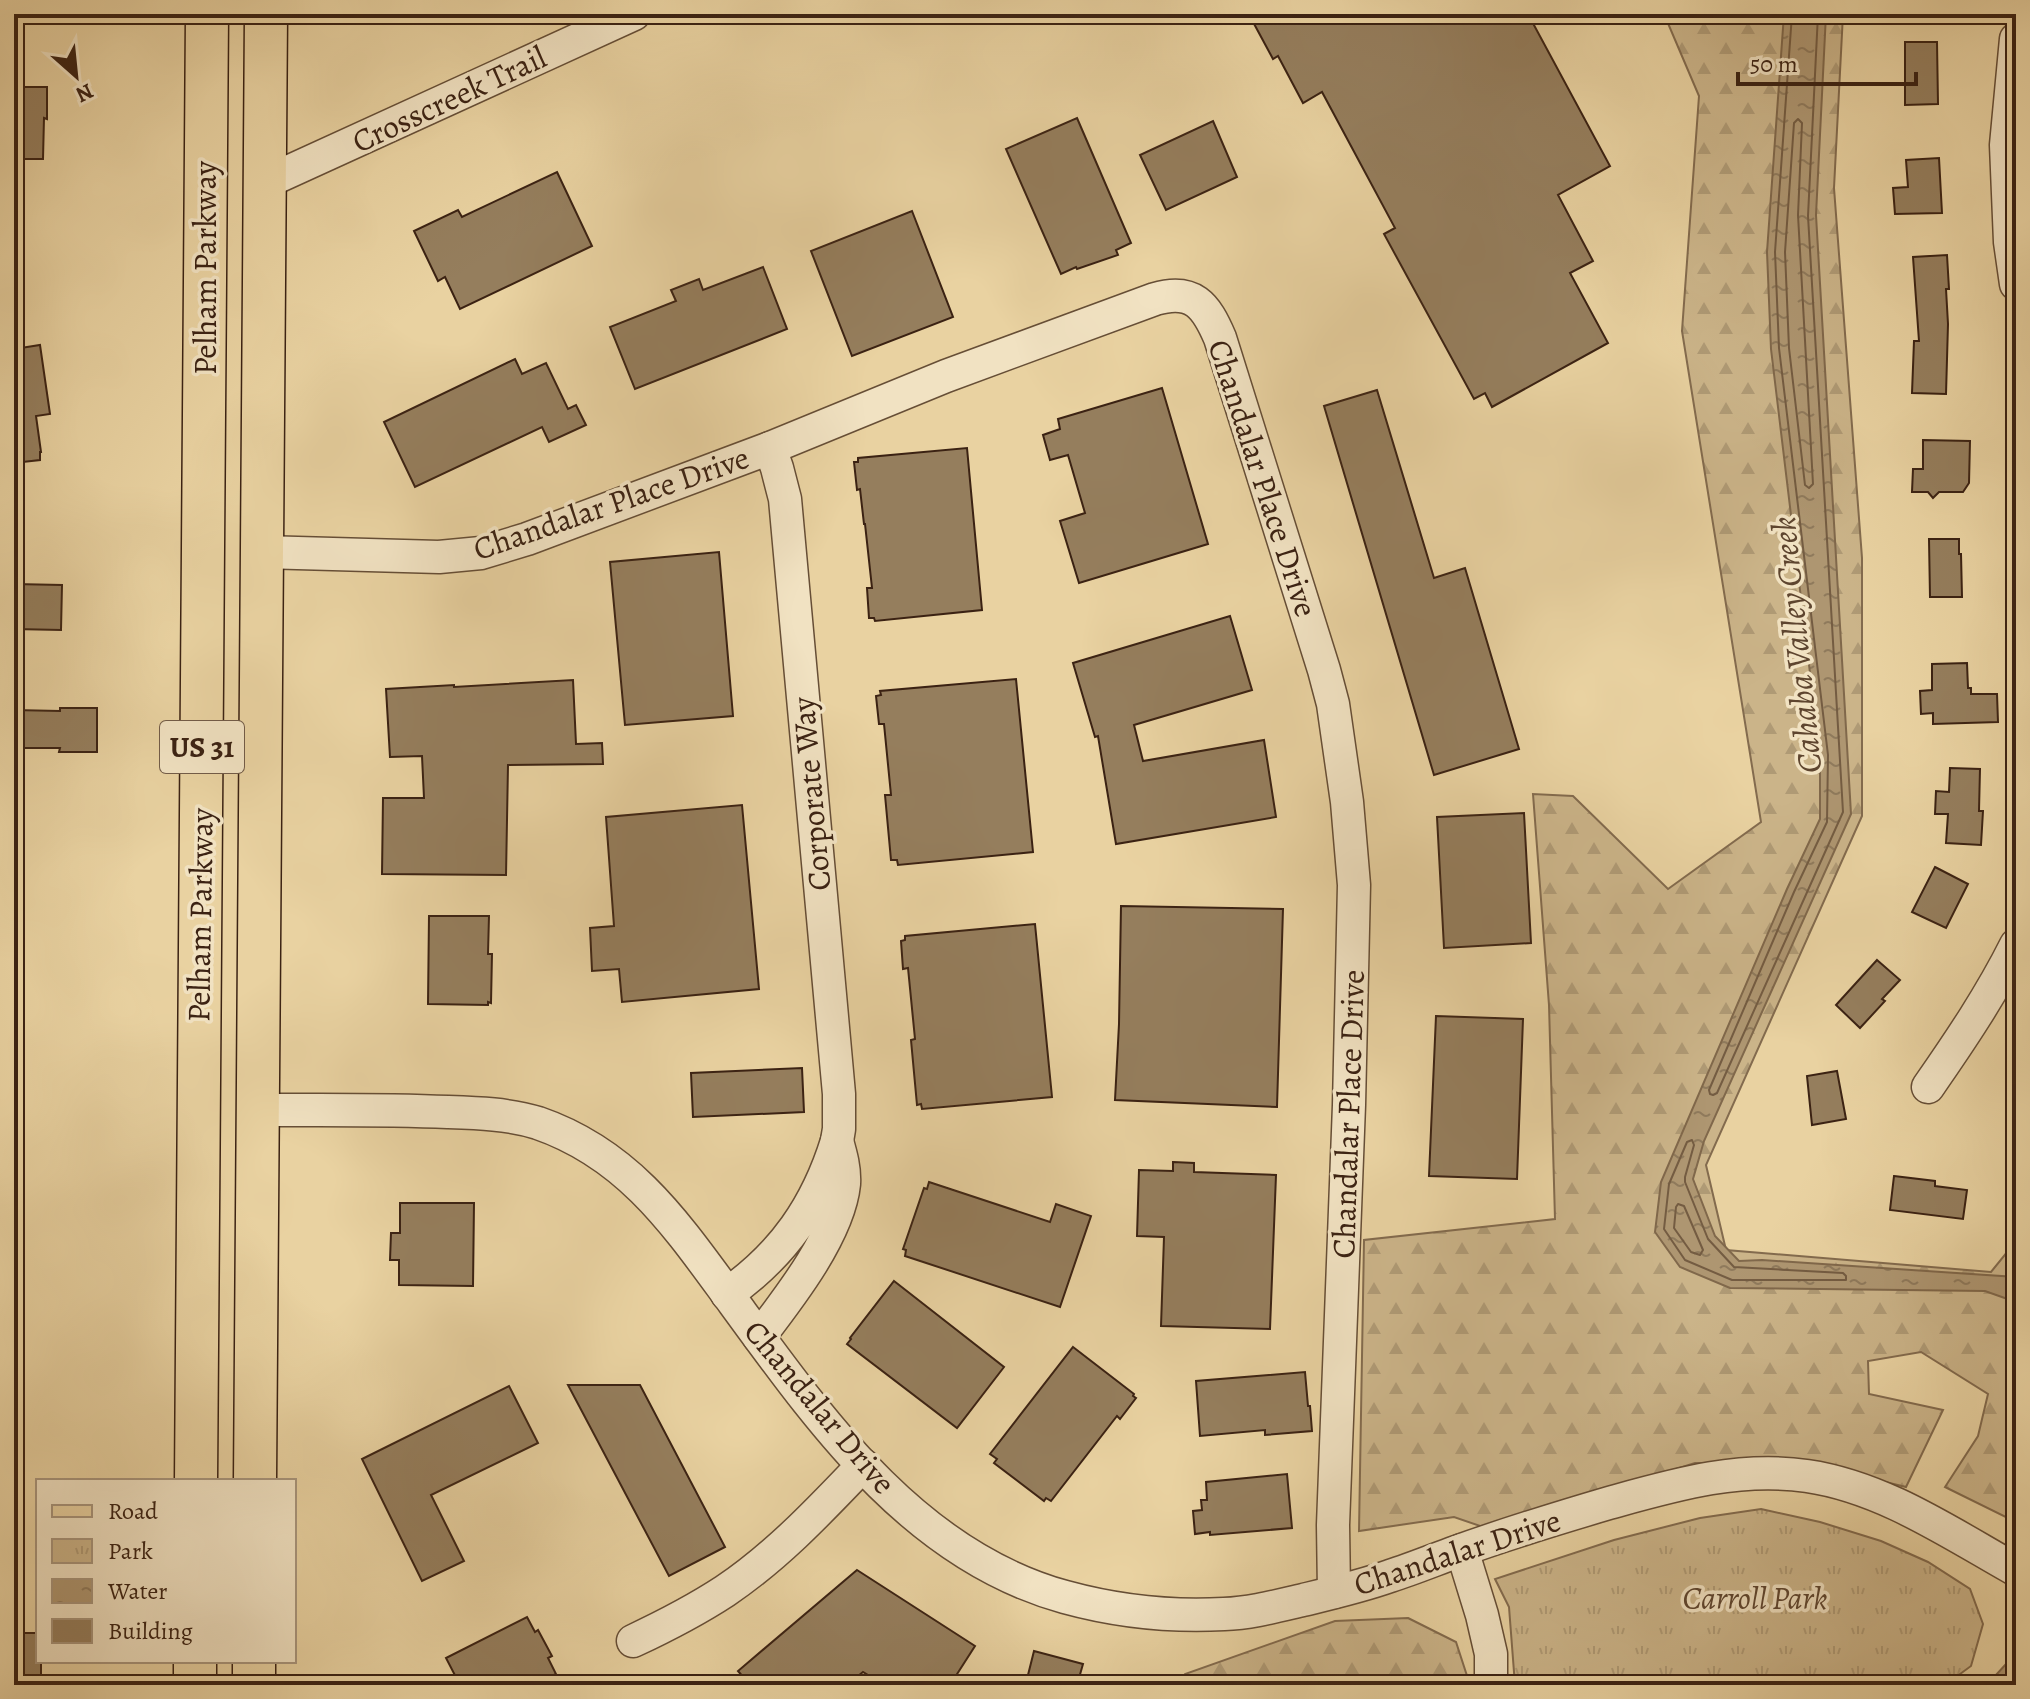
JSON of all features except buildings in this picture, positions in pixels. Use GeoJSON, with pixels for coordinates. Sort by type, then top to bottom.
{"type":"FeatureCollection","features":[{"type":"Feature","properties":{"kind":"main road","name":"Pelham Parkway"},"geometry":{"type":"LineString","coordinates":[[196,1479],[207,14]]}},
{"type":"Feature","properties":{"kind":"main road","name":"Pelham Parkway"},"geometry":{"type":"LineString","coordinates":[[255,1479],[266,14]]}},
{"type":"Feature","properties":{"kind":"main road"},"geometry":{"type":"LineString","coordinates":[[206,196],[264,183]]}},
{"type":"Feature","properties":{"kind":"main road"},"geometry":{"type":"LineString","coordinates":[[204,502],[262,509]]}},
{"type":"Feature","properties":{"kind":"main road"},"geometry":{"type":"LineString","coordinates":[[198,1111],[257,1110]]}},
{"type":"Feature","properties":{"kind":"main road"},"geometry":{"type":"LineString","coordinates":[[198,1262],[257,1259]]}},
{"type":"Feature","properties":{"kind":"main road"},"geometry":{"type":"LineString","coordinates":[[195,1663],[195,1685]]}},
{"type":"Feature","properties":{"kind":"main road"},"geometry":{"type":"LineString","coordinates":[[254,1663],[254,1685]]}},
{"type":"Feature","properties":{"kind":"street","name":"Crosscreek Trail"},"geometry":{"type":"LineString","coordinates":[[264,183],[634,14]]}},
{"type":"Feature","properties":{"kind":"street"},"geometry":{"type":"LineString","coordinates":[[2016,39],[2006,145],[2010,242],[2016,284]]}},
{"type":"Feature","properties":{"kind":"street","name":"Chandalar Place Drive"},"geometry":{"type":"LineString","coordinates":[[262,552],[439,557],[481,553],[527,539],[770,448],[946,376],[1155,299],[1170,295],[1195,299],[1213,322],[1324,670],[1333,704],[1347,802],[1353,858],[1349,1105],[1333,1509],[1334,1592]]}},
{"type":"Feature","properties":{"kind":"street","name":"Corporate Way"},"geometry":{"type":"LineString","coordinates":[[727,1294],[773,1257],[799,1222],[824,1178],[839,1129],[839,1094],[785,499],[770,448]]}},
{"type":"Feature","properties":{"kind":"street"},"geometry":{"type":"LineString","coordinates":[[1928,1087],[1969,1029],[2016,945]]}},
{"type":"Feature","properties":{"kind":"street","name":"Chandalar Drive"},"geometry":{"type":"LineString","coordinates":[[257,1110],[496,1114],[535,1122],[607,1158],[665,1211],[846,1449],[909,1511],[971,1556],[1000,1572],[1040,1590],[1066,1597],[1146,1613],[1223,1614],[1264,1609],[1385,1578],[1574,1513],[1690,1481],[1734,1474],[1803,1475],[1857,1487],[1925,1519],[2016,1570]]}},
{"type":"Feature","properties":{"kind":"street","name":"Corporate Way"},"geometry":{"type":"LineString","coordinates":[[759,1337],[786,1302],[840,1208],[844,1184],[843,1161],[837,1141]]}},
{"type":"Feature","properties":{"kind":"street"},"geometry":{"type":"LineString","coordinates":[[633,1641],[728,1589],[783,1544],[863,1465]]}},
{"type":"Feature","properties":{"kind":"street"},"geometry":{"type":"LineString","coordinates":[[1462,1550],[1491,1654],[1491,1685]]}},
{"type":"Feature","properties":{"kind":"green space"},"geometry":{"type":"Polygon","coordinates":[[[1664,14],[1843,14],[1834,188],[1862,558],[1862,816],[1706,1165],[1726,1250],[1991,1272],[2016,1241],[2016,1528],[2010,1519],[1945,1487],[1978,1436],[1988,1394],[1921,1352],[1868,1361],[1869,1394],[1943,1410],[1906,1487],[1815,1465],[1695,1463],[1486,1528],[1454,1517],[1359,1531],[1364,1240],[1555,1219],[1549,1005],[1533,794],[1573,796],[1668,889],[1761,822],[1682,331],[1699,96],[1664,14]]]}},
{"type":"Feature","properties":{"kind":"green space","name":"Carroll Park"},"geometry":{"type":"Polygon","coordinates":[[[1761,1509],[1820,1522],[1881,1541],[1928,1562],[1970,1589],[1983,1624],[1971,1666],[1945,1685],[1515,1685],[1509,1607],[1495,1579],[1614,1540],[1700,1518],[1761,1509]]]}},
{"type":"Feature","properties":{"kind":"green space"},"geometry":{"type":"Polygon","coordinates":[[[1408,1618],[1456,1642],[1470,1685],[1177,1685],[1185,1674],[1335,1621],[1408,1618]]]}},
{"type":"Feature","properties":{"kind":"water"},"geometry":{"type":"Polygon","coordinates":[[[1784,14],[1826,14],[1816,215],[1851,814],[1704,1141],[1693,1179],[1715,1236],[1739,1261],[2016,1277],[2016,1302],[1985,1291],[1730,1288],[1680,1267],[1655,1232],[1661,1182],[1820,819],[1820,756],[1771,349],[1767,252],[1784,14]]]}},
{"type":"Feature","properties":{"kind":"water"},"geometry":{"type":"Polygon","coordinates":[[[2016,1653],[2016,1685],[1982,1685],[1996,1675],[2016,1653]]]}},
{"type":"Feature","properties":{"kind":"water label","name":"Cahaba Valley Creek"},"geometry":{"type":"Point","coordinates":[1796,645]}}]}
